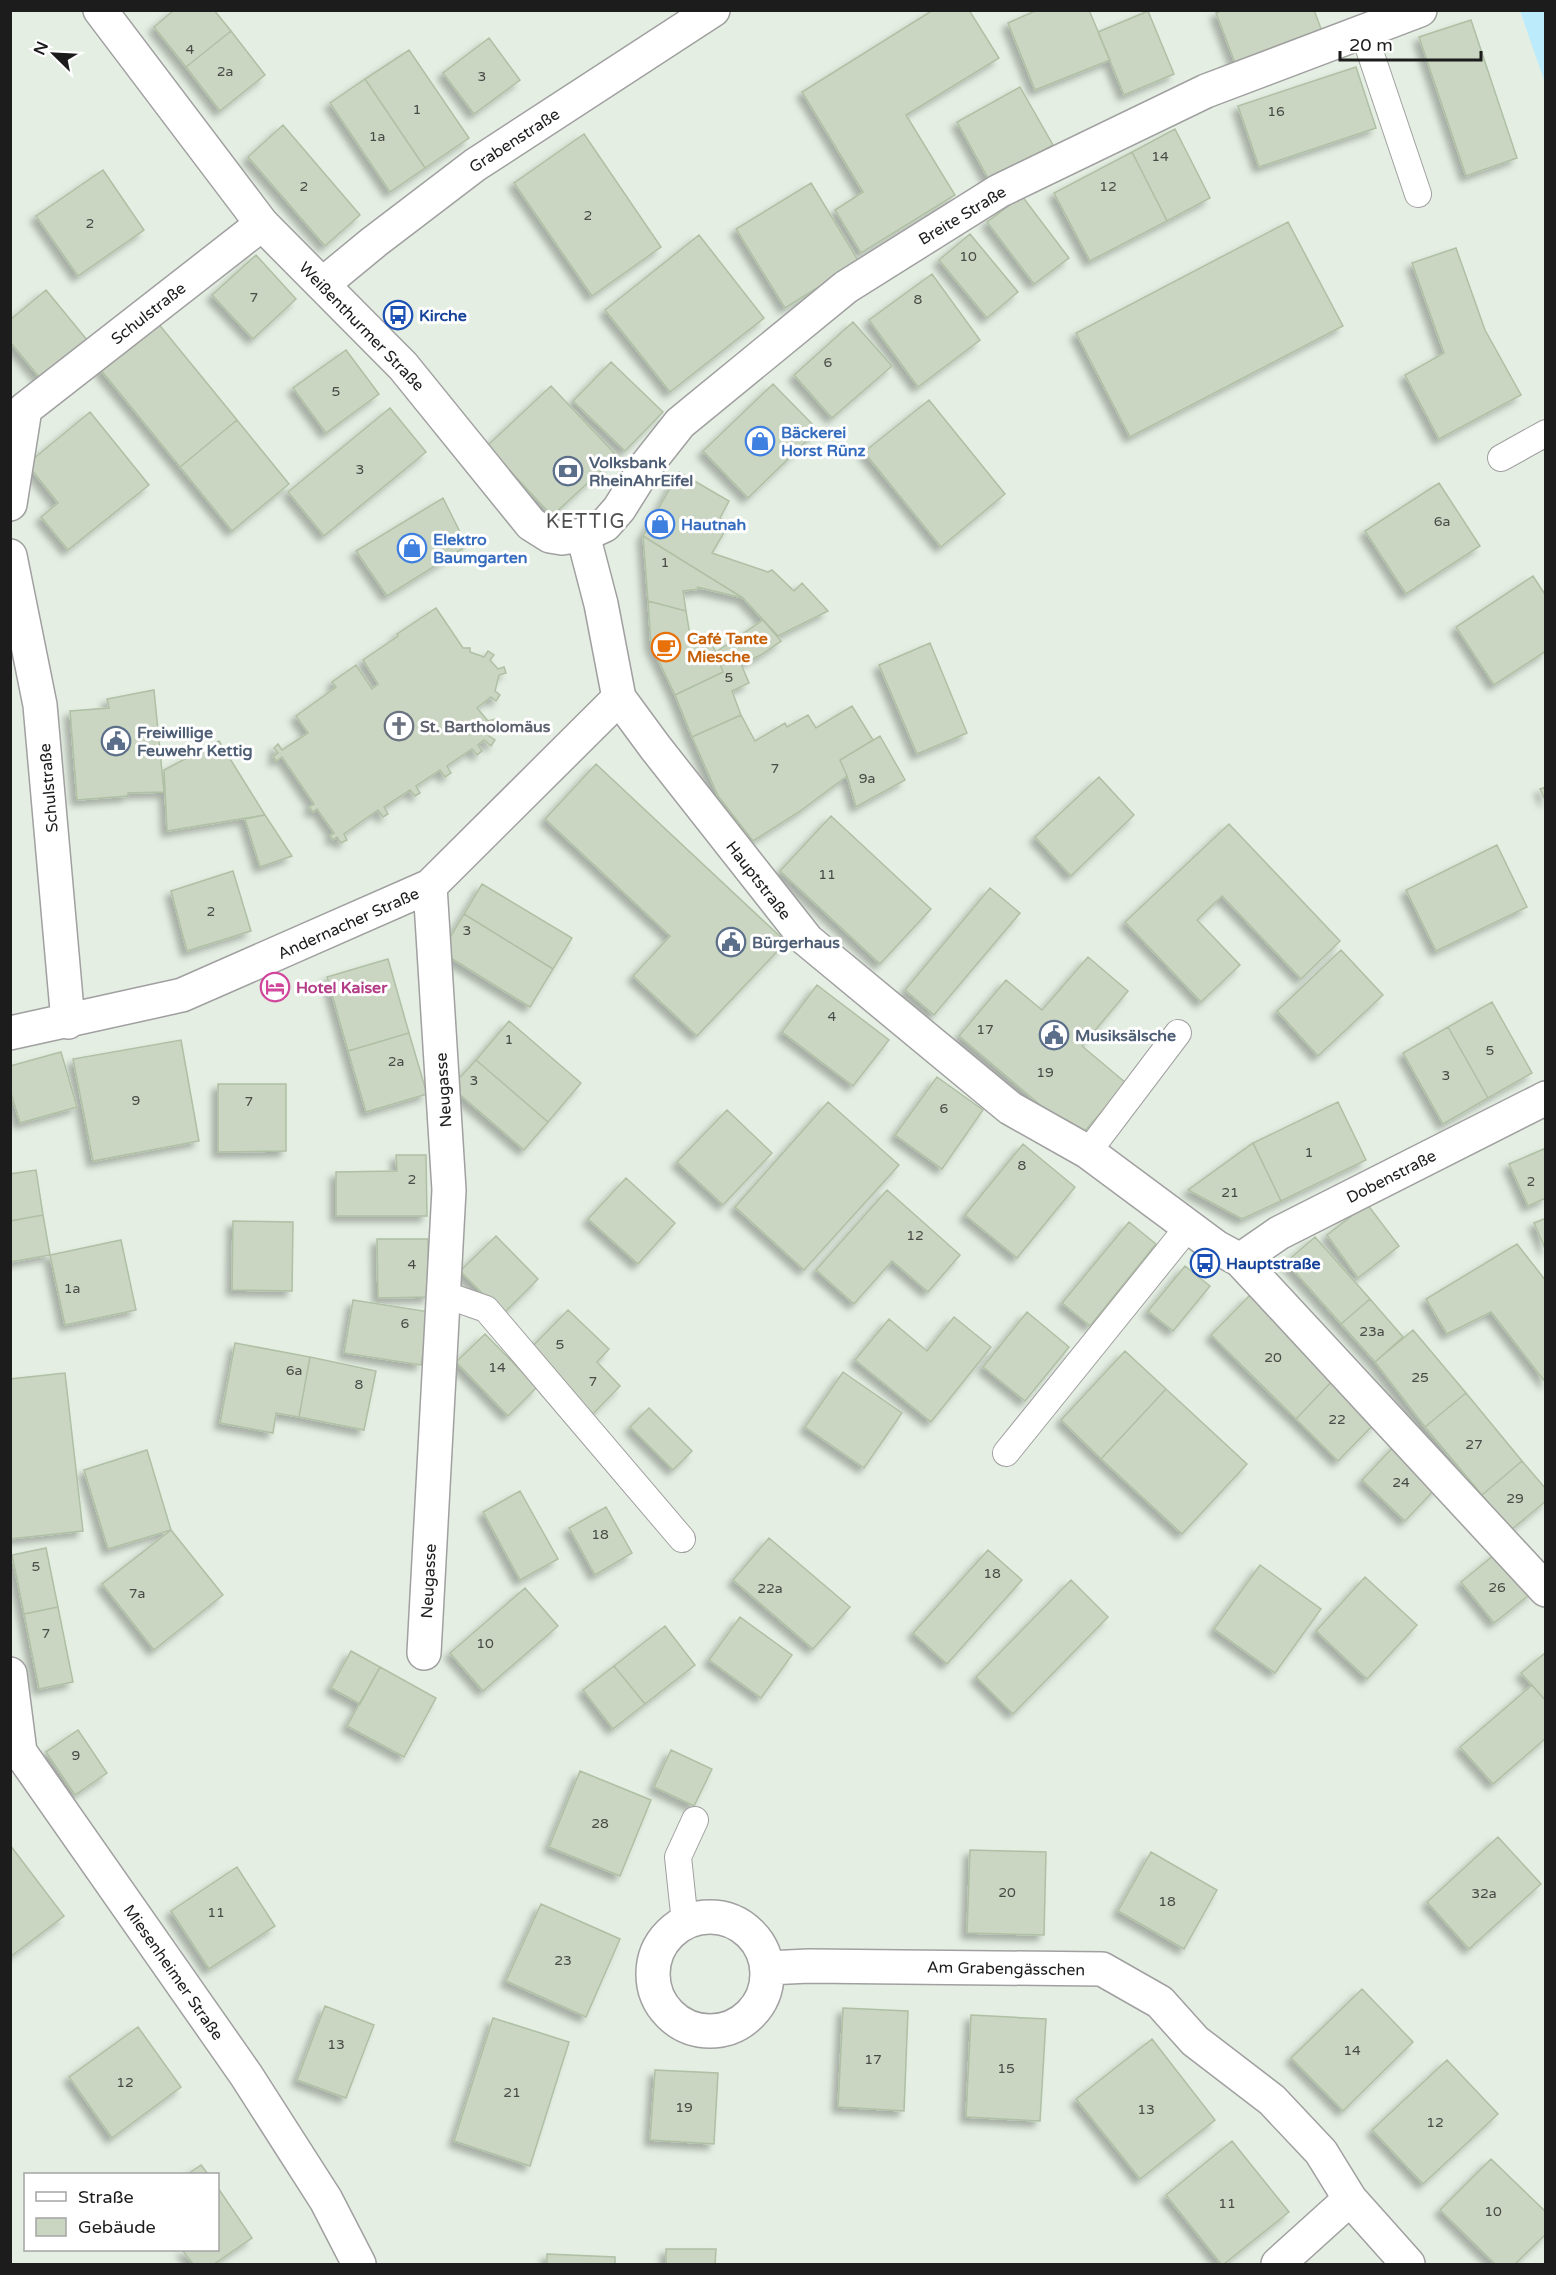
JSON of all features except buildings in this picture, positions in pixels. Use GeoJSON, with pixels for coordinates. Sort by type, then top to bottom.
{"type":"FeatureCollection","features":[{"type":"Feature","properties":{"kind":"street","name":"Weißenthurmer Straße"},"geometry":{"type":"LineString","coordinates":[[100,10],[262,224],[404,366],[531,524],[556,537],[583,535]]}},
{"type":"Feature","properties":{"kind":"street","name":"Grabenstraße"},"geometry":{"type":"LineString","coordinates":[[323,284],[475,165],[713,10]]}},
{"type":"Feature","properties":{"kind":"street","name":"Breite Straße"},"geometry":{"type":"LineString","coordinates":[[583,535],[605,525],[619,509],[646,466],[680,423],[846,287],[999,191],[1206,91],[1420,10]]}},
{"type":"Feature","properties":{"kind":"street","name":"Schulstraße"},"geometry":{"type":"LineString","coordinates":[[10,504],[25,409],[262,224]]}},
{"type":"Feature","properties":{"kind":"street"},"geometry":{"type":"LineString","coordinates":[[583,535],[601,604],[619,698]]}},
{"type":"Feature","properties":{"kind":"street","name":"Schulstraße"},"geometry":{"type":"LineString","coordinates":[[10,556],[40,705],[68,1022]]}},
{"type":"Feature","properties":{"kind":"street","name":"Andernacher Straße"},"geometry":{"type":"LineString","coordinates":[[10,1034],[182,995],[430,886],[619,698]]}},
{"type":"Feature","properties":{"kind":"street","name":"Hauptstraße"},"geometry":{"type":"LineString","coordinates":[[619,698],[654,747],[807,940],[1010,1108],[1088,1152],[1216,1247],[1240,1260],[1545,1590]]}},
{"type":"Feature","properties":{"kind":"street","name":"Neugasse"},"geometry":{"type":"LineString","coordinates":[[424,1653],[449,1190],[430,886]]}},
{"type":"Feature","properties":{"kind":"street","name":"Dobenstraße"},"geometry":{"type":"LineString","coordinates":[[1240,1260],[1279,1233],[1545,1098]]}},
{"type":"Feature","properties":{"kind":"street","name":"Miesenheimer Straße"},"geometry":{"type":"LineString","coordinates":[[10,1674],[20,1752],[246,2075],[326,2200],[359,2265]]}},
{"type":"Feature","properties":{"kind":"street"},"geometry":{"type":"LineString","coordinates":[[703,1918],[721,1918],[738,1924],[752,1936],[762,1951],[767,1968],[766,1988],[758,2006],[745,2019],[728,2029],[709,2032],[690,2028],[674,2018],[661,2003],[654,1985],[654,1966],[659,1949],[670,1934],[685,1923],[703,1918]]}},
{"type":"Feature","properties":{"kind":"street","name":"Am Grabengässchen"},"geometry":{"type":"LineString","coordinates":[[767,1968],[809,1966],[1102,1969],[1160,2002],[1195,2041],[1272,2100],[1321,2152],[1350,2199],[1408,2265]]}},
{"type":"Feature","properties":{"kind":"street"},"geometry":{"type":"LineString","coordinates":[[1278,2265],[1350,2199]]}},
{"type":"Feature","properties":{"kind":"lane"},"geometry":{"type":"LineString","coordinates":[[1363,31],[1418,195]]}},
{"type":"Feature","properties":{"kind":"lane"},"geometry":{"type":"LineString","coordinates":[[1501,458],[1545,434]]}},
{"type":"Feature","properties":{"kind":"lane"},"geometry":{"type":"LineString","coordinates":[[1088,1152],[1178,1033]]}},
{"type":"Feature","properties":{"kind":"lane"},"geometry":{"type":"LineString","coordinates":[[1006,1453],[1189,1226]]}},
{"type":"Feature","properties":{"kind":"lane"},"geometry":{"type":"LineString","coordinates":[[443,1294],[486,1309],[682,1539]]}},
{"type":"Feature","properties":{"kind":"lane"},"geometry":{"type":"LineString","coordinates":[[685,1923],[678,1857],[695,1820]]}},
{"type":"Feature","properties":{"kind":"shaded area"},"geometry":{"type":"Polygon","coordinates":[[[1520,11],[1545,11],[1545,83],[1520,11]]]}},
{"type":"Feature","properties":{"kind":"place","name":"Kirche"},"geometry":{"type":"Point","coordinates":[398,315]}},
{"type":"Feature","properties":{"kind":"place","name":"Bäckerei Horst Rünz"},"geometry":{"type":"Point","coordinates":[760,441]}},
{"type":"Feature","properties":{"kind":"place","name":"Volksbank RheinAhrEifel"},"geometry":{"type":"Point","coordinates":[568,471]}},
{"type":"Feature","properties":{"kind":"place","name":"Hautnah"},"geometry":{"type":"Point","coordinates":[660,524]}},
{"type":"Feature","properties":{"kind":"place","name":"Elektro Baumgarten"},"geometry":{"type":"Point","coordinates":[412,548]}},
{"type":"Feature","properties":{"kind":"place","name":"Café Tante Miesche"},"geometry":{"type":"Point","coordinates":[666,647]}},
{"type":"Feature","properties":{"kind":"place","name":"St. Bartholomäus"},"geometry":{"type":"Point","coordinates":[399,726]}},
{"type":"Feature","properties":{"kind":"place","name":"Freiwillige Feuwehr Kettig"},"geometry":{"type":"Point","coordinates":[116,741]}},
{"type":"Feature","properties":{"kind":"place","name":"Bürgerhaus"},"geometry":{"type":"Point","coordinates":[731,942]}},
{"type":"Feature","properties":{"kind":"place","name":"Hotel Kaiser"},"geometry":{"type":"Point","coordinates":[275,987]}},
{"type":"Feature","properties":{"kind":"place","name":"Musiksälsche"},"geometry":{"type":"Point","coordinates":[1054,1035]}},
{"type":"Feature","properties":{"kind":"place","name":"Hauptstraße"},"geometry":{"type":"Point","coordinates":[1205,1263]}},
{"type":"Feature","properties":{"kind":"district","name":"KETTIG"},"geometry":{"type":"Point","coordinates":[586,521]}}]}
